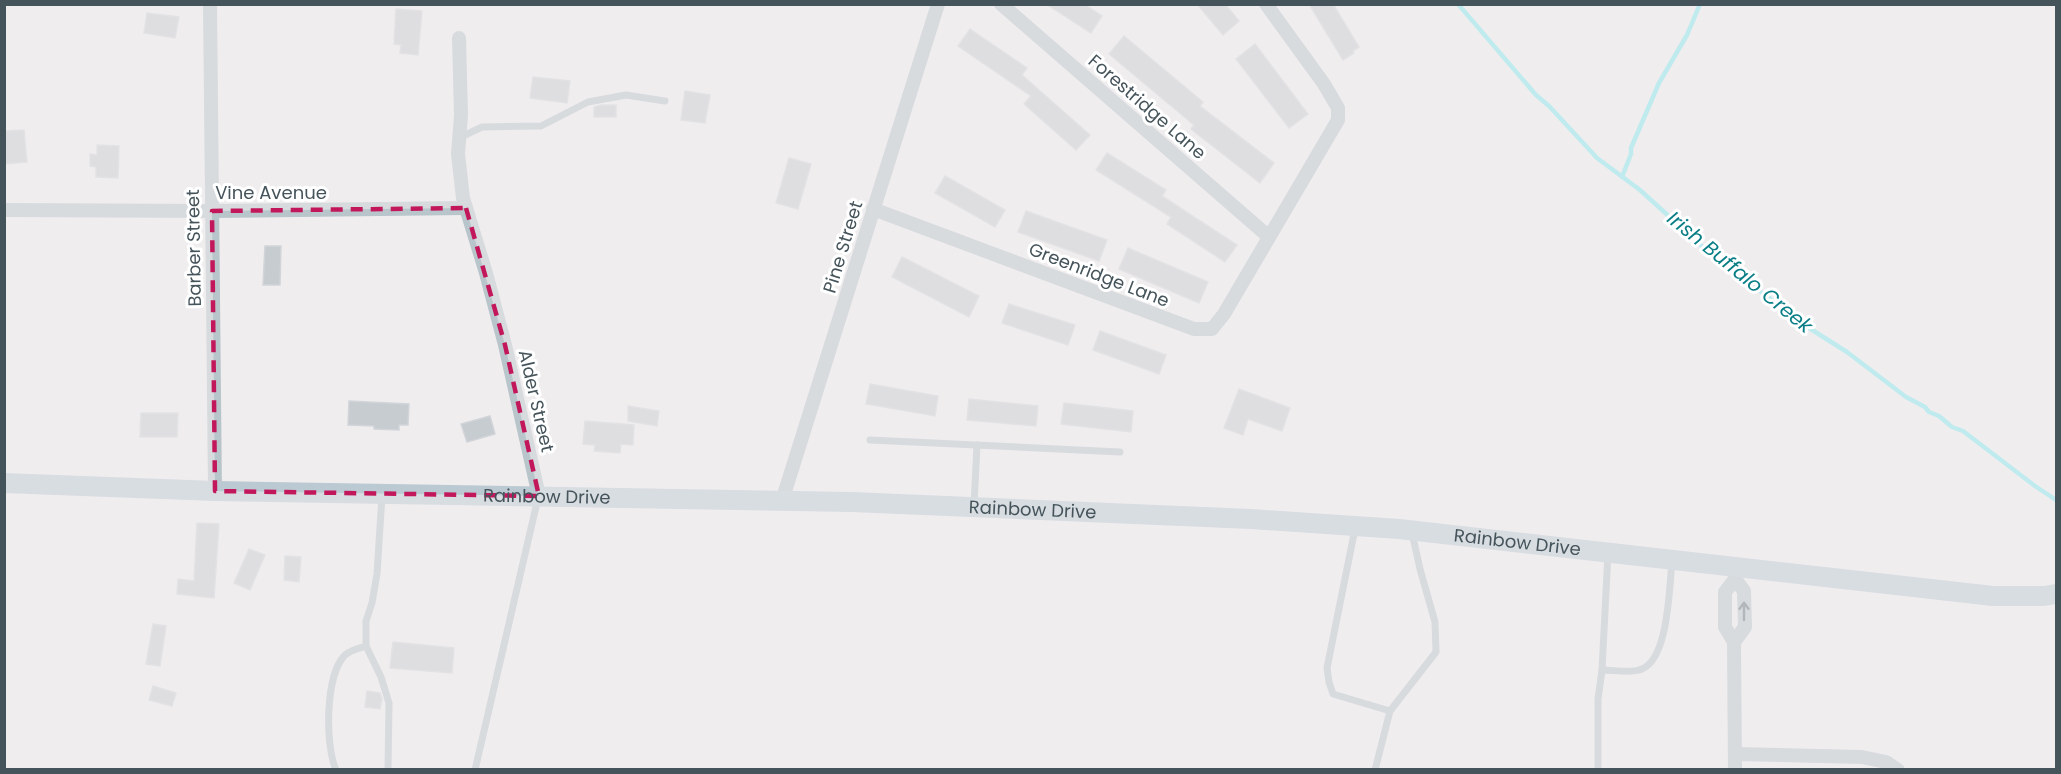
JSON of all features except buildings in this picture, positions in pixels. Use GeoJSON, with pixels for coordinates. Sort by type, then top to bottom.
{"type":"FeatureCollection","features":[{"type":"Feature","properties":{"kind":"street","name":"Barber Street"},"geometry":{"type":"LineString","coordinates":[[210,4],[215,491]]}},
{"type":"Feature","properties":{"kind":"street","name":"Pine Street"},"geometry":{"type":"LineString","coordinates":[[782,501],[938,4]]}},
{"type":"Feature","properties":{"kind":"street","name":"Forestridge Lane"},"geometry":{"type":"LineString","coordinates":[[1001,4],[1269,237]]}},
{"type":"Feature","properties":{"kind":"street"},"geometry":{"type":"LineString","coordinates":[[1266,4],[1324,84],[1338,108],[1338,120],[1269,237]]}},
{"type":"Feature","properties":{"kind":"street","name":"Alder Street"},"geometry":{"type":"LineString","coordinates":[[459,38],[461,115],[458,154],[466,208],[505,345],[539,496]]}},
{"type":"Feature","properties":{"kind":"street","name":"Vine Avenue"},"geometry":{"type":"LineString","coordinates":[[4,210],[212,211],[466,208]]}},
{"type":"Feature","properties":{"kind":"street","name":"Greenridge Lane"},"geometry":{"type":"LineString","coordinates":[[873,209],[1194,329],[1212,329],[1224,314],[1269,237]]}},
{"type":"Feature","properties":{"kind":"street","name":"Rainbow Drive"},"geometry":{"type":"LineString","coordinates":[[4,483],[215,491],[782,501],[1251,519],[1412,530],[1672,560],[1735,573],[1993,596],[2056,594]]}},
{"type":"Feature","properties":{"kind":"street"},"geometry":{"type":"LineString","coordinates":[[1734,642],[1744,627],[1744,591],[1735,573]]}},
{"type":"Feature","properties":{"kind":"street"},"geometry":{"type":"LineString","coordinates":[[1735,573],[1725,592],[1725,627],[1734,642],[1735,770]]}},
{"type":"Feature","properties":{"kind":"street"},"geometry":{"type":"LineString","coordinates":[[1735,754],[1862,757],[1886,762],[1898,770]]}},
{"type":"Feature","properties":{"kind":"lane"},"geometry":{"type":"LineString","coordinates":[[459,138],[482,127],[541,126],[588,102],[626,95],[665,101]]}},
{"type":"Feature","properties":{"kind":"lane"},"geometry":{"type":"LineString","coordinates":[[870,440],[1120,452]]}},
{"type":"Feature","properties":{"kind":"lane"},"geometry":{"type":"LineString","coordinates":[[974,507],[977,445]]}},
{"type":"Feature","properties":{"kind":"lane"},"geometry":{"type":"LineString","coordinates":[[382,493],[377,573],[372,603],[366,621],[366,646],[381,677],[389,704],[388,770]]}},
{"type":"Feature","properties":{"kind":"lane","name":"Alder Street"},"geometry":{"type":"LineString","coordinates":[[475,770],[539,496]]}},
{"type":"Feature","properties":{"kind":"lane"},"geometry":{"type":"LineString","coordinates":[[1356,525],[1327,668],[1329,682],[1333,694],[1390,711]]}},
{"type":"Feature","properties":{"kind":"lane"},"geometry":{"type":"LineString","coordinates":[[1376,770],[1390,711],[1436,652],[1435,622],[1412,530]]}},
{"type":"Feature","properties":{"kind":"lane"},"geometry":{"type":"LineString","coordinates":[[1598,770],[1598,699],[1602,670],[1608,552]]}},
{"type":"Feature","properties":{"kind":"lane"},"geometry":{"type":"LineString","coordinates":[[1602,670],[1641,670],[1656,656],[1667,613],[1672,560]]}},
{"type":"Feature","properties":{"kind":"lane"},"geometry":{"type":"LineString","coordinates":[[336,770],[330,736],[331,686],[336,666],[346,653],[366,646]]}},
{"type":"Feature","properties":{"kind":"highlighted area"},"geometry":{"type":"Polygon","coordinates":[[[466,208],[505,345],[539,496],[215,491],[212,211],[466,208]]]}},
{"type":"Feature","properties":{"kind":"waterway","name":"Irish Buffalo Creek"},"geometry":{"type":"LineString","coordinates":[[1458,4],[1536,95],[1597,158],[1640,190],[1705,249],[1809,328],[1847,352],[1906,397],[1939,416],[1952,427],[1963,431],[2056,500]]}},
{"type":"Feature","properties":{"kind":"waterway"},"geometry":{"type":"LineString","coordinates":[[1622,177],[1631,148],[1659,83],[1687,35],[1700,4]]}}]}
